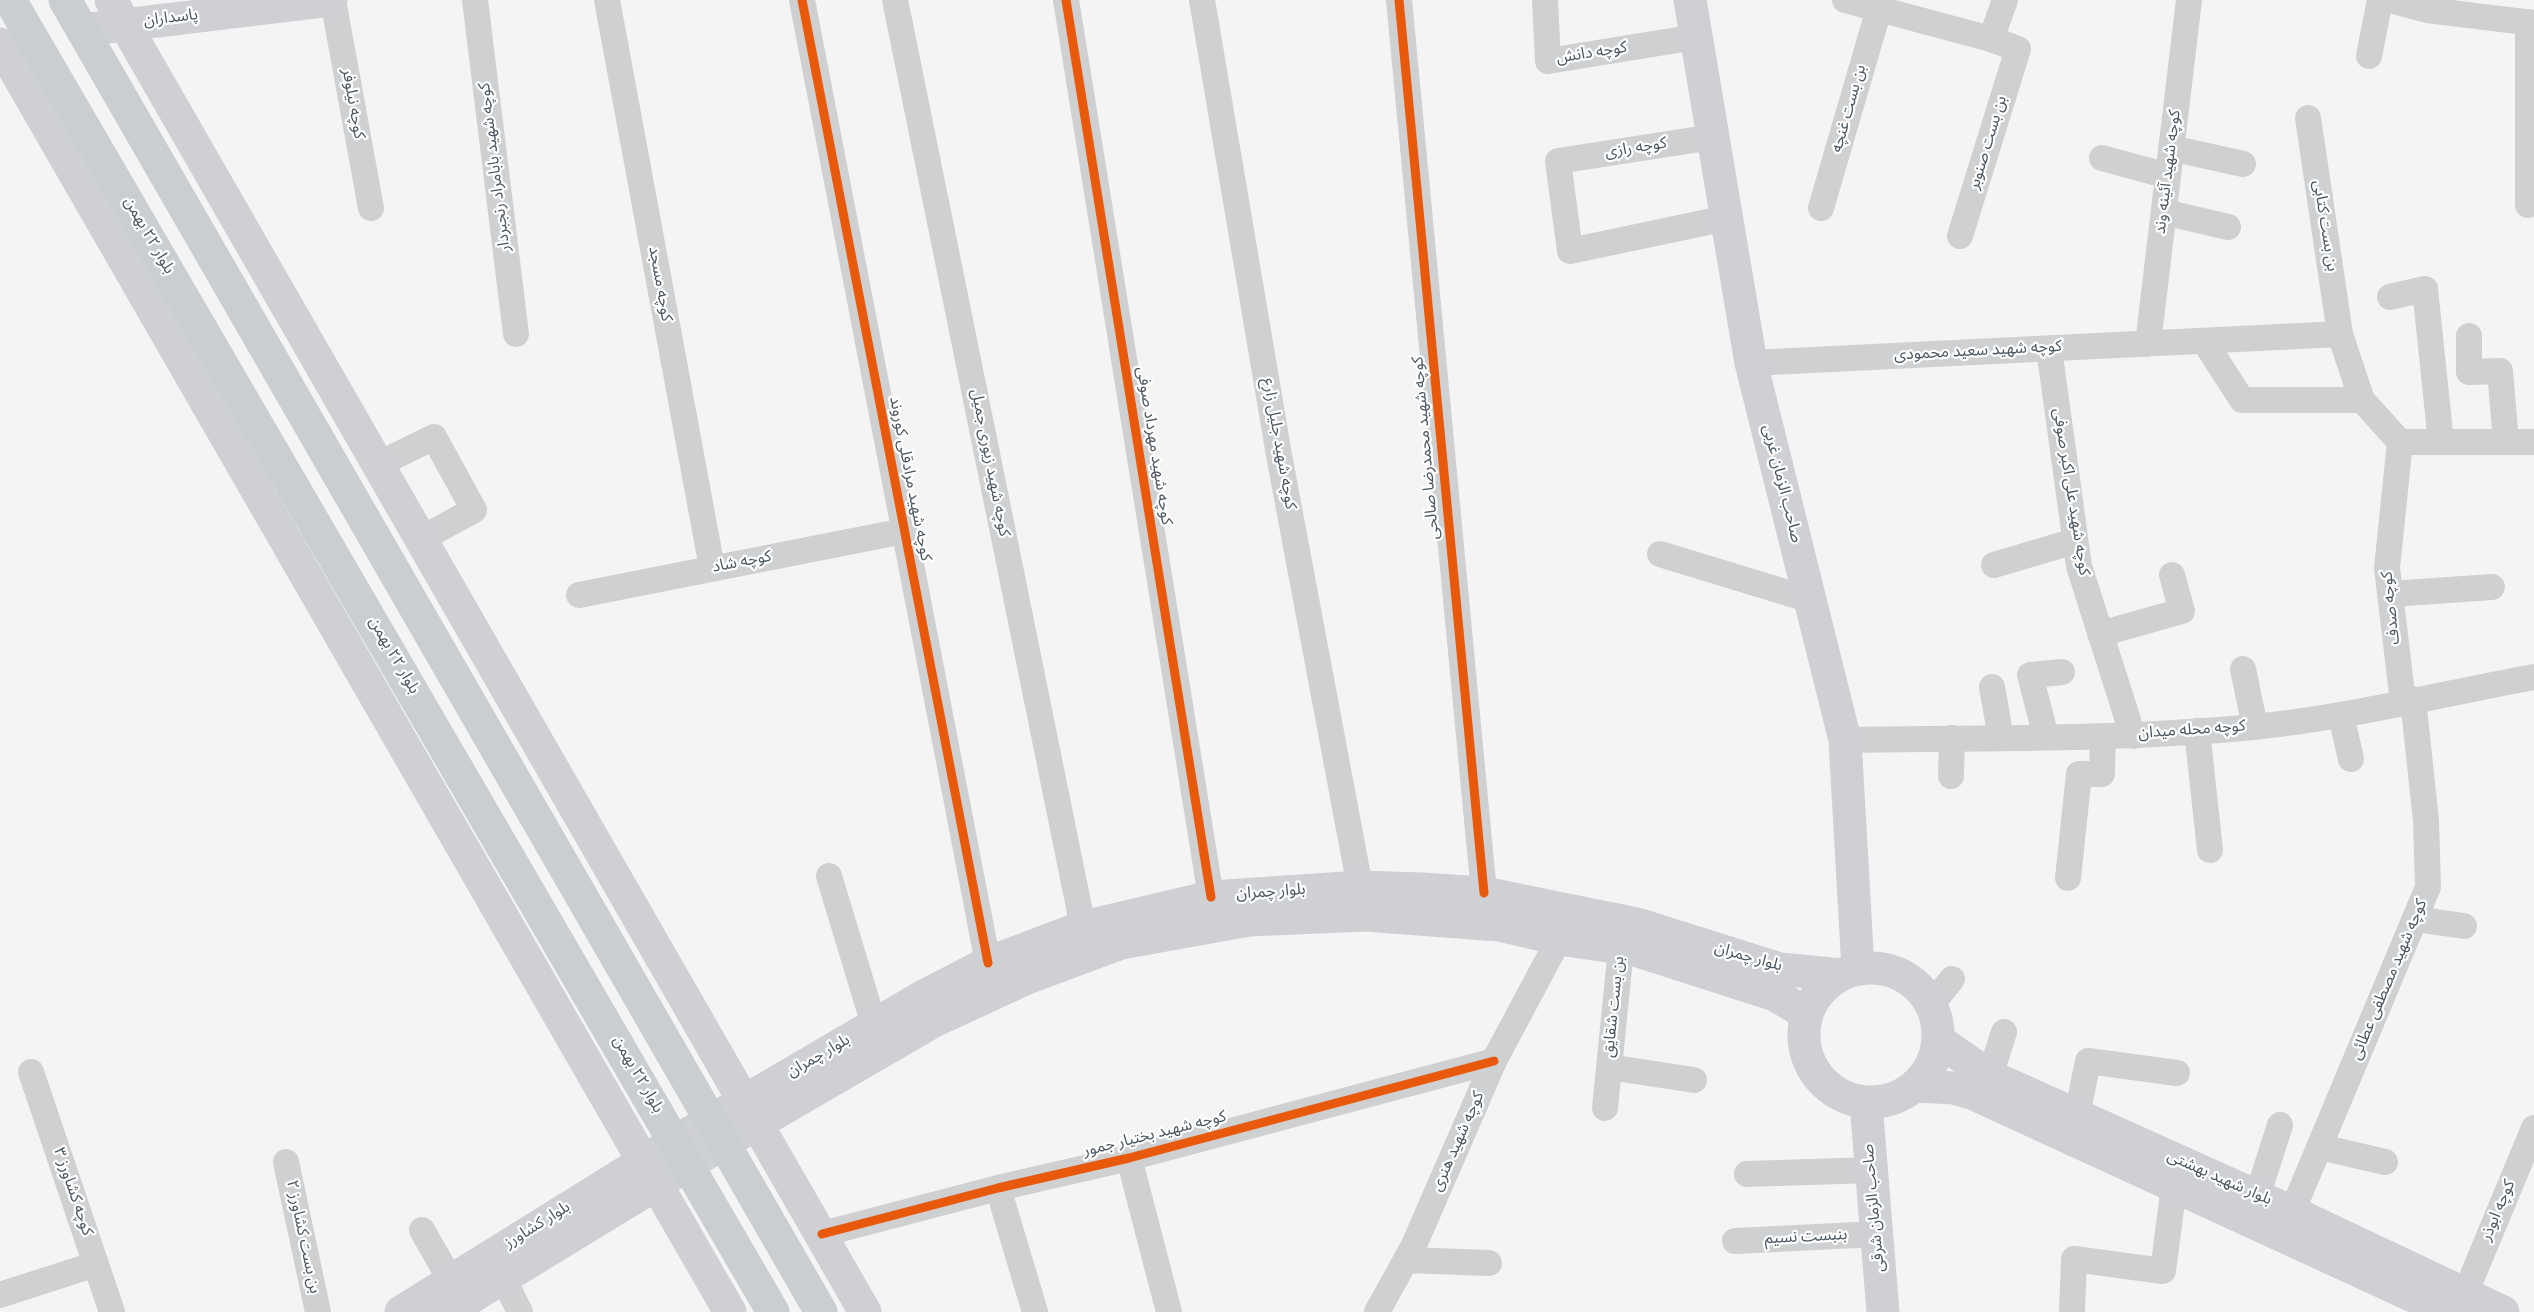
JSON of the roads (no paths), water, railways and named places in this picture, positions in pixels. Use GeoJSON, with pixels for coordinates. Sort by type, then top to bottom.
{"type":"FeatureCollection","features":[{"type":"Feature","properties":{"kind":"main road","name":"بلوار ۲۲ بهمن"},"geometry":{"type":"LineString","coordinates":[[10,0],[773,1312]]}},
{"type":"Feature","properties":{"kind":"main road","name":"پاسداران"},"geometry":{"type":"LineString","coordinates":[[72,12],[116,6],[332,0]]}},
{"type":"Feature","properties":{"kind":"main road","name":"صاحب الزمان غربی"},"geometry":{"type":"LineString","coordinates":[[1690,0],[1751,363],[1845,740],[1849,972]]}},
{"type":"Feature","properties":{"kind":"main road"},"geometry":{"type":"LineString","coordinates":[[116,6],[865,1312]]}},
{"type":"Feature","properties":{"kind":"main road"},"geometry":{"type":"LineString","coordinates":[[72,12],[821,1312]]}},
{"type":"Feature","properties":{"kind":"main road","name":"بلوار ۲۲ بهمن"},"geometry":{"type":"LineString","coordinates":[[0,44],[730,1312]]}},
{"type":"Feature","properties":{"kind":"main road","name":"بلوار چمران"},"geometry":{"type":"LineString","coordinates":[[751,1112],[874,1025],[988,963],[1083,927],[1211,897],[1360,887],[1484,893],[1637,924],[1780,969],[1849,972]]}},
{"type":"Feature","properties":{"kind":"main road","name":"بلوار چمران"},"geometry":{"type":"LineString","coordinates":[[682,1153],[751,1112],[934,1021],[1027,978],[1120,943],[1249,920],[1365,915],[1500,925],[1559,939],[1621,948],[1775,995],[1807,1014]]}},
{"type":"Feature","properties":{"kind":"main road"},"geometry":{"type":"LineString","coordinates":[[1875,968],[1900,975],[1922,991],[1931,1005],[1937,1022],[1938,1040],[1935,1057],[1927,1073],[1916,1086],[1901,1096],[1884,1102],[1866,1103],[1849,1100],[1833,1092],[1810,1066],[1803,1031],[1807,1014],[1815,998],[1826,984],[1849,972],[1875,968]]}},
{"type":"Feature","properties":{"kind":"main road","name":"بلوار شهید بهشتی"},"geometry":{"type":"LineString","coordinates":[[1938,1040],[1990,1077],[2292,1212],[2456,1303]]}},
{"type":"Feature","properties":{"kind":"main road","name":"بلوار شهید بهشتی"},"geometry":{"type":"LineString","coordinates":[[1916,1086],[1954,1088],[1974,1094],[2174,1186],[2456,1303],[2503,1312]]}},
{"type":"Feature","properties":{"kind":"main road","name":"صاحب الزمان شرقی"},"geometry":{"type":"LineString","coordinates":[[1866,1103],[1883,1312]]}},
{"type":"Feature","properties":{"kind":"main road","name":"بلوار کشاورز"},"geometry":{"type":"LineString","coordinates":[[449,1297],[682,1153]]}},
{"type":"Feature","properties":{"kind":"main road","name":"بلوار کشاورز"},"geometry":{"type":"LineString","coordinates":[[401,1312],[503,1278],[650,1172]]}},
{"type":"Feature","properties":{"kind":"street","name":"کوچه نیلوفر"},"geometry":{"type":"LineString","coordinates":[[332,0],[370,208]]}},
{"type":"Feature","properties":{"kind":"street","name":"کوچه شهید بابامراد رنجبردار"},"geometry":{"type":"LineString","coordinates":[[475,0],[516,334]]}},
{"type":"Feature","properties":{"kind":"street","name":"کوچه مسجد"},"geometry":{"type":"LineString","coordinates":[[607,0],[712,568]]}},
{"type":"Feature","properties":{"kind":"street","name":"کوچه شهید مرادقلی کوروند"},"geometry":{"type":"LineString","coordinates":[[802,0],[988,963]]}},
{"type":"Feature","properties":{"kind":"street","name":"کوچه شهید زیوری جمیل"},"geometry":{"type":"LineString","coordinates":[[895,0],[1083,927]]}},
{"type":"Feature","properties":{"kind":"street","name":"کوچه شهید مهرداد صوفی"},"geometry":{"type":"LineString","coordinates":[[1066,0],[1211,897]]}},
{"type":"Feature","properties":{"kind":"street","name":"کوچه شهید جلیل زارع"},"geometry":{"type":"LineString","coordinates":[[1202,0],[1279,455],[1360,887]]}},
{"type":"Feature","properties":{"kind":"street","name":"کوچه شهید محمدرضا صالحی"},"geometry":{"type":"LineString","coordinates":[[1399,0],[1484,893]]}},
{"type":"Feature","properties":{"kind":"street","name":"کوچه دانش"},"geometry":{"type":"LineString","coordinates":[[1545,0],[1548,61],[1696,37]]}},
{"type":"Feature","properties":{"kind":"street"},"geometry":{"type":"LineString","coordinates":[[1845,0],[1879,9],[1919,9],[1991,39],[2005,0]]}},
{"type":"Feature","properties":{"kind":"street","name":"کوچه شهید آئینه وند"},"geometry":{"type":"LineString","coordinates":[[2148,344],[2189,0]]}},
{"type":"Feature","properties":{"kind":"street"},"geometry":{"type":"LineString","coordinates":[[2369,56],[2380,0]]}},
{"type":"Feature","properties":{"kind":"street"},"geometry":{"type":"LineString","coordinates":[[2390,0],[2427,10],[2531,22],[2528,205]]}},
{"type":"Feature","properties":{"kind":"street","name":"بن بست غنچه"},"geometry":{"type":"LineString","coordinates":[[1821,208],[1879,9]]}},
{"type":"Feature","properties":{"kind":"street","name":"بن بست صنوبر"},"geometry":{"type":"LineString","coordinates":[[1960,236],[2018,50],[1991,39]]}},
{"type":"Feature","properties":{"kind":"street","name":"بن بست کتابی"},"geometry":{"type":"LineString","coordinates":[[2308,118],[2340,334],[2362,400]]}},
{"type":"Feature","properties":{"kind":"street","name":"کوچه رازی"},"geometry":{"type":"LineString","coordinates":[[1713,137],[1558,161],[1570,251],[1727,218]]}},
{"type":"Feature","properties":{"kind":"street"},"geometry":{"type":"LineString","coordinates":[[2171,148],[2243,164]]}},
{"type":"Feature","properties":{"kind":"street"},"geometry":{"type":"LineString","coordinates":[[2102,158],[2168,176]]}},
{"type":"Feature","properties":{"kind":"street"},"geometry":{"type":"LineString","coordinates":[[2164,212],[2228,226]]}},
{"type":"Feature","properties":{"kind":"street"},"geometry":{"type":"LineString","coordinates":[[2390,297],[2425,289],[2441,442]]}},
{"type":"Feature","properties":{"kind":"street","name":"کوچه شهید سعید محمودی"},"geometry":{"type":"LineString","coordinates":[[1751,363],[2340,334]]}},
{"type":"Feature","properties":{"kind":"street"},"geometry":{"type":"LineString","coordinates":[[2469,336],[2469,372],[2500,371],[2506,442]]}},
{"type":"Feature","properties":{"kind":"street"},"geometry":{"type":"LineString","coordinates":[[2205,341],[2242,400],[2362,400],[2400,442],[2534,442]]}},
{"type":"Feature","properties":{"kind":"street","name":"کوچه شهید علی اکبر صوفی"},"geometry":{"type":"LineString","coordinates":[[2049,349],[2079,566],[2133,736]]}},
{"type":"Feature","properties":{"kind":"street"},"geometry":{"type":"LineString","coordinates":[[379,464],[434,437],[474,510],[421,539]]}},
{"type":"Feature","properties":{"kind":"street","name":"کوچه صدف"},"geometry":{"type":"LineString","coordinates":[[2400,442],[2387,568],[2408,701]]}},
{"type":"Feature","properties":{"kind":"street","name":"کوچه شاد"},"geometry":{"type":"LineString","coordinates":[[579,595],[904,531]]}},
{"type":"Feature","properties":{"kind":"street"},"geometry":{"type":"LineString","coordinates":[[1994,565],[2075,541]]}},
{"type":"Feature","properties":{"kind":"street"},"geometry":{"type":"LineString","coordinates":[[1660,554],[1810,600]]}},
{"type":"Feature","properties":{"kind":"street"},"geometry":{"type":"LineString","coordinates":[[2100,634],[2182,611],[2172,575]]}},
{"type":"Feature","properties":{"kind":"street"},"geometry":{"type":"LineString","coordinates":[[2390,594],[2492,587]]}},
{"type":"Feature","properties":{"kind":"street"},"geometry":{"type":"LineString","coordinates":[[2243,669],[2255,727]]}},
{"type":"Feature","properties":{"kind":"street"},"geometry":{"type":"LineString","coordinates":[[2046,737],[2030,675],[2062,672]]}},
{"type":"Feature","properties":{"kind":"street","name":"کوچه محله میدان"},"geometry":{"type":"LineString","coordinates":[[1845,740],[2133,736],[2255,727],[2341,715],[2534,677]]}},
{"type":"Feature","properties":{"kind":"street"},"geometry":{"type":"LineString","coordinates":[[1992,687],[2001,738]]}},
{"type":"Feature","properties":{"kind":"street","name":"کوچه شهید مصطفی عطائی"},"geometry":{"type":"LineString","coordinates":[[2292,1212],[2428,887],[2426,821],[2408,701]]}},
{"type":"Feature","properties":{"kind":"street"},"geometry":{"type":"LineString","coordinates":[[2341,715],[2350,759]]}},
{"type":"Feature","properties":{"kind":"street"},"geometry":{"type":"LineString","coordinates":[[2197,731],[2210,850]]}},
{"type":"Feature","properties":{"kind":"street"},"geometry":{"type":"LineString","coordinates":[[2068,878],[2079,774],[2102,774],[2103,736]]}},
{"type":"Feature","properties":{"kind":"street"},"geometry":{"type":"LineString","coordinates":[[1951,776],[1952,738]]}},
{"type":"Feature","properties":{"kind":"street"},"geometry":{"type":"LineString","coordinates":[[829,876],[874,1025]]}},
{"type":"Feature","properties":{"kind":"street"},"geometry":{"type":"LineString","coordinates":[[2415,919],[2464,926]]}},
{"type":"Feature","properties":{"kind":"street","name":"کوچه شهید هنری"},"geometry":{"type":"LineString","coordinates":[[1377,1312],[1406,1260],[1494,1061],[1559,939]]}},
{"type":"Feature","properties":{"kind":"street","name":"بن بست شقایق"},"geometry":{"type":"LineString","coordinates":[[1605,1108],[1621,948]]}},
{"type":"Feature","properties":{"kind":"street"},"geometry":{"type":"LineString","coordinates":[[1931,1005],[1952,979]]}},
{"type":"Feature","properties":{"kind":"street"},"geometry":{"type":"LineString","coordinates":[[1990,1077],[2004,1032]]}},
{"type":"Feature","properties":{"kind":"street","name":"کوچه شهید بختیار جمور"},"geometry":{"type":"LineString","coordinates":[[822,1234],[999,1188],[1129,1158],[1494,1061]]}},
{"type":"Feature","properties":{"kind":"street"},"geometry":{"type":"LineString","coordinates":[[2077,1116],[2088,1061],[2176,1073]]}},
{"type":"Feature","properties":{"kind":"street","name":"بن بست شقایق"},"geometry":{"type":"LineString","coordinates":[[1609,1067],[1694,1080]]}},
{"type":"Feature","properties":{"kind":"street","name":"کوچه کشاورز ۳"},"geometry":{"type":"LineString","coordinates":[[31,1072],[112,1312]]}},
{"type":"Feature","properties":{"kind":"street"},"geometry":{"type":"LineString","coordinates":[[2257,1197],[2280,1125]]}},
{"type":"Feature","properties":{"kind":"street","name":"کوچه ابوذر"},"geometry":{"type":"LineString","coordinates":[[2456,1303],[2534,1128]]}},
{"type":"Feature","properties":{"kind":"street"},"geometry":{"type":"LineString","coordinates":[[2320,1148],[2385,1162]]}},
{"type":"Feature","properties":{"kind":"street"},"geometry":{"type":"LineString","coordinates":[[1129,1158],[1169,1312]]}},
{"type":"Feature","properties":{"kind":"street","name":"بن بست کشاورز ۲"},"geometry":{"type":"LineString","coordinates":[[286,1161],[318,1312]]}},
{"type":"Feature","properties":{"kind":"street"},"geometry":{"type":"LineString","coordinates":[[1747,1174],[1872,1170]]}},
{"type":"Feature","properties":{"kind":"street"},"geometry":{"type":"LineString","coordinates":[[2072,1312],[2074,1259],[2163,1271],[2174,1186]]}},
{"type":"Feature","properties":{"kind":"street"},"geometry":{"type":"LineString","coordinates":[[999,1188],[1035,1312]]}},
{"type":"Feature","properties":{"kind":"street"},"geometry":{"type":"LineString","coordinates":[[422,1230],[449,1297]]}},
{"type":"Feature","properties":{"kind":"street","name":"بنبست نسیم"},"geometry":{"type":"LineString","coordinates":[[1735,1241],[1877,1234]]}},
{"type":"Feature","properties":{"kind":"street"},"geometry":{"type":"LineString","coordinates":[[1406,1260],[1489,1263]]}},
{"type":"Feature","properties":{"kind":"street"},"geometry":{"type":"LineString","coordinates":[[0,1295],[96,1264]]}},
{"type":"Feature","properties":{"kind":"street"},"geometry":{"type":"LineString","coordinates":[[503,1278],[520,1312]]}}]}
